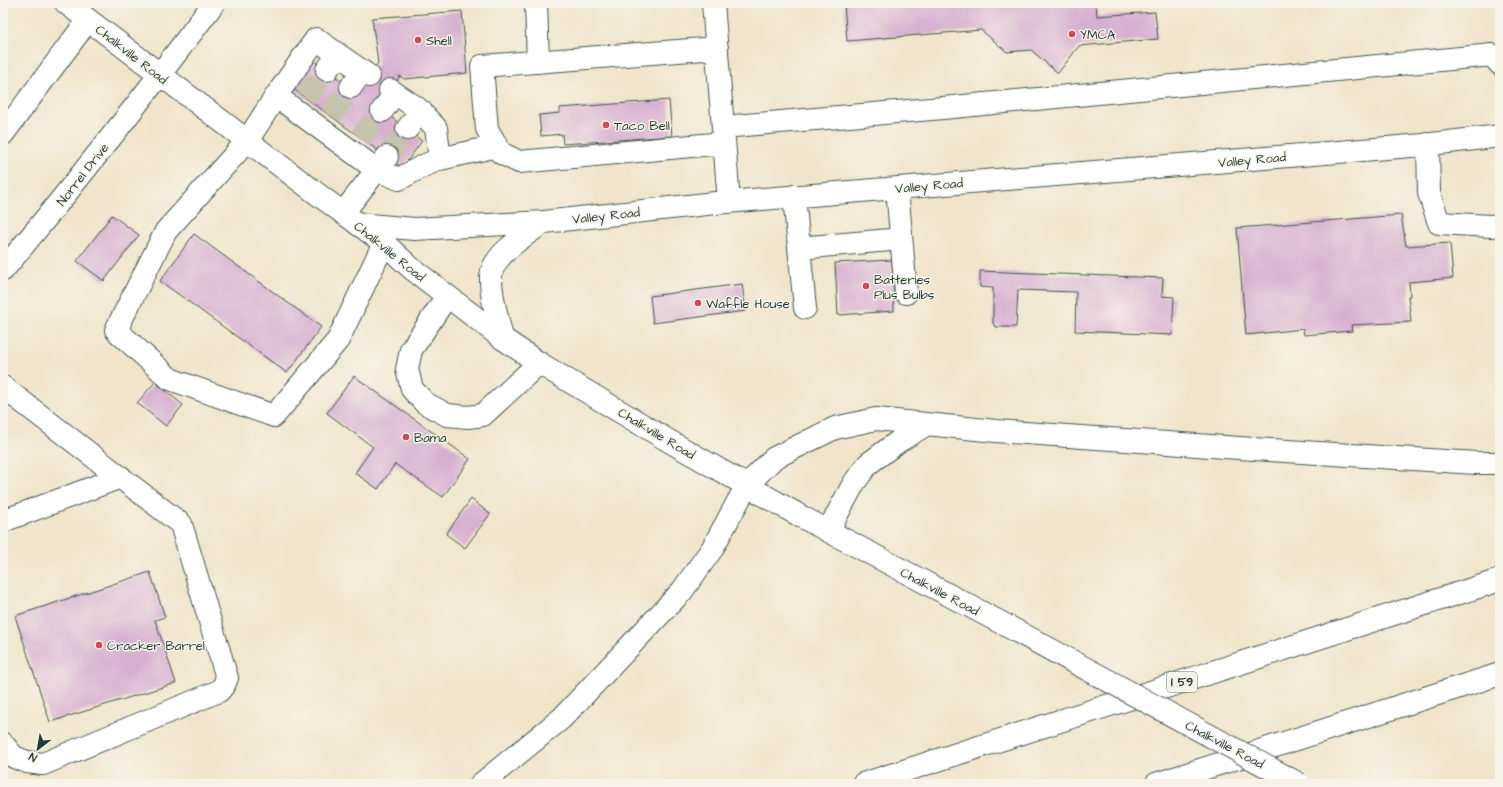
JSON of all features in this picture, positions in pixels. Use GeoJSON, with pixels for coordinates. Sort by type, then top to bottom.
{"type":"FeatureCollection","features":[{"type":"Feature","properties":{"kind":"main road","name":"Chalkville Road"},"geometry":{"type":"LineString","coordinates":[[66,3],[384,243],[411,268],[502,338],[539,363],[828,531],[1299,784]]}},
{"type":"Feature","properties":{"kind":"main road","name":"Norrel Drive"},"geometry":{"type":"LineString","coordinates":[[3,270],[63,199],[214,3]]}},
{"type":"Feature","properties":{"kind":"main road"},"geometry":{"type":"LineString","coordinates":[[536,3],[538,62]]}},
{"type":"Feature","properties":{"kind":"main road"},"geometry":{"type":"LineString","coordinates":[[713,3],[729,202]]}},
{"type":"Feature","properties":{"kind":"main road"},"geometry":{"type":"LineString","coordinates":[[3,134],[88,20]]}},
{"type":"Feature","properties":{"kind":"main road"},"geometry":{"type":"LineString","coordinates":[[361,78],[332,62],[316,39],[247,141],[166,231],[116,330],[170,379],[274,416],[338,340],[384,243]]}},
{"type":"Feature","properties":{"kind":"main road"},"geometry":{"type":"LineString","coordinates":[[717,48],[482,66],[487,129],[501,153],[520,162],[724,135],[951,108],[1492,56],[1500,64]]}},
{"type":"Feature","properties":{"kind":"main road"},"geometry":{"type":"LineString","coordinates":[[382,111],[392,92],[421,111],[436,128],[440,159]]}},
{"type":"Feature","properties":{"kind":"main road"},"geometry":{"type":"LineString","coordinates":[[276,96],[301,105],[382,164],[399,180],[423,166],[440,159],[497,146]]}},
{"type":"Feature","properties":{"kind":"main road"},"geometry":{"type":"LineString","coordinates":[[407,129],[421,111]]}},
{"type":"Feature","properties":{"kind":"main road","name":"Valley Road"},"geometry":{"type":"LineString","coordinates":[[351,219],[414,230],[544,222],[794,196],[1428,144],[1500,136]]}},
{"type":"Feature","properties":{"kind":"main road"},"geometry":{"type":"LineString","coordinates":[[1428,144],[1429,193],[1439,223],[1490,226],[1500,225]]}},
{"type":"Feature","properties":{"kind":"main road"},"geometry":{"type":"LineString","coordinates":[[351,219],[382,164]]}},
{"type":"Feature","properties":{"kind":"main road"},"geometry":{"type":"LineString","coordinates":[[897,188],[906,293]]}},
{"type":"Feature","properties":{"kind":"main road"},"geometry":{"type":"LineString","coordinates":[[794,196],[805,308]]}},
{"type":"Feature","properties":{"kind":"main road"},"geometry":{"type":"LineString","coordinates":[[502,338],[493,297],[491,275],[498,260],[510,246],[544,222]]}},
{"type":"Feature","properties":{"kind":"main road"},"geometry":{"type":"LineString","coordinates":[[799,248],[901,240]]}},
{"type":"Feature","properties":{"kind":"main road"},"geometry":{"type":"LineString","coordinates":[[447,296],[411,350],[407,369],[412,389],[425,403],[447,415],[468,417],[483,415],[539,363]]}},
{"type":"Feature","properties":{"kind":"main road"},"geometry":{"type":"LineString","coordinates":[[3,387],[181,524],[227,678],[219,691],[43,764],[27,762],[14,757],[3,744]]}},
{"type":"Feature","properties":{"kind":"main road"},"geometry":{"type":"LineString","coordinates":[[481,784],[562,718],[682,591],[712,548],[747,485],[774,458],[835,428],[876,419],[996,431],[1231,448],[1500,463]]}},
{"type":"Feature","properties":{"kind":"main road"},"geometry":{"type":"LineString","coordinates":[[828,531],[854,483],[868,464],[927,424]]}},
{"type":"Feature","properties":{"kind":"main road"},"geometry":{"type":"LineString","coordinates":[[3,521],[121,478]]}},
{"type":"Feature","properties":{"kind":"main road","name":"I 59"},"geometry":{"type":"LineString","coordinates":[[863,784],[1500,580]]}},
{"type":"Feature","properties":{"kind":"main road"},"geometry":{"type":"LineString","coordinates":[[1156,784],[1500,674]]}},
{"type":"Feature","properties":{"kind":"building","name":"YMCA"},"geometry":{"type":"Polygon","coordinates":[[[844,3],[1096,3],[1097,16],[1155,12],[1158,39],[1079,46],[1058,73],[1031,50],[1007,52],[981,30],[847,41],[844,3]]]}},
{"type":"Feature","properties":{"kind":"building"},"geometry":{"type":"Polygon","coordinates":[[[462,11],[467,73],[404,79],[400,76],[378,107],[422,141],[402,168],[291,87],[311,59],[357,92],[378,63],[372,18],[462,11]]]}},
{"type":"Feature","properties":{"kind":"building","name":"Taco Bell"},"geometry":{"type":"Polygon","coordinates":[[[669,100],[672,136],[563,144],[562,134],[541,136],[539,115],[560,113],[560,108],[669,100]]]}},
{"type":"Feature","properties":{"kind":"building"},"geometry":{"type":"Polygon","coordinates":[[[112,215],[139,235],[104,281],[77,261],[112,215]]]}},
{"type":"Feature","properties":{"kind":"building"},"geometry":{"type":"Polygon","coordinates":[[[1401,215],[1406,246],[1450,243],[1453,278],[1409,282],[1410,296],[1408,296],[1411,322],[1351,325],[1352,331],[1304,335],[1303,329],[1246,335],[1237,228],[1401,215]]]}},
{"type":"Feature","properties":{"kind":"building"},"geometry":{"type":"Polygon","coordinates":[[[194,234],[321,327],[287,373],[160,281],[194,234]]]}},
{"type":"Feature","properties":{"kind":"building"},"geometry":{"type":"Polygon","coordinates":[[[892,260],[894,311],[838,315],[835,263],[892,260]]]}},
{"type":"Feature","properties":{"kind":"building"},"geometry":{"type":"Polygon","coordinates":[[[980,271],[1163,278],[1162,296],[1174,297],[1172,335],[1075,331],[1076,292],[1018,290],[1016,327],[996,327],[993,324],[993,288],[980,287],[980,271]]]}},
{"type":"Feature","properties":{"kind":"building"},"geometry":{"type":"Polygon","coordinates":[[[742,284],[746,311],[653,323],[650,296],[742,284]]]}},
{"type":"Feature","properties":{"kind":"building"},"geometry":{"type":"Polygon","coordinates":[[[354,376],[470,459],[443,497],[395,464],[378,489],[355,473],[373,447],[327,413],[354,376]]]}},
{"type":"Feature","properties":{"kind":"building"},"geometry":{"type":"Polygon","coordinates":[[[155,382],[183,405],[166,426],[137,403],[155,382]]]}},
{"type":"Feature","properties":{"kind":"building"},"geometry":{"type":"Polygon","coordinates":[[[471,499],[490,514],[465,548],[446,534],[471,499]]]}},
{"type":"Feature","properties":{"kind":"building"},"geometry":{"type":"Polygon","coordinates":[[[150,572],[165,617],[155,620],[176,683],[50,722],[15,616],[150,572]]]}},
{"type":"Feature","properties":{"kind":"tunnel"},"geometry":{"type":"LineString","coordinates":[[306,98],[327,70]]}},
{"type":"Feature","properties":{"kind":"tunnel"},"geometry":{"type":"LineString","coordinates":[[331,116],[351,87]]}},
{"type":"Feature","properties":{"kind":"tunnel"},"geometry":{"type":"LineString","coordinates":[[360,138],[382,111]]}},
{"type":"Feature","properties":{"kind":"tunnel"},"geometry":{"type":"LineString","coordinates":[[387,157],[407,129]]}},
{"type":"Feature","properties":{"kind":"place","name":"YMCA"},"geometry":{"type":"Point","coordinates":[1072,34]}},
{"type":"Feature","properties":{"kind":"place","name":"Shell"},"geometry":{"type":"Point","coordinates":[418,40]}},
{"type":"Feature","properties":{"kind":"place","name":"Taco Bell"},"geometry":{"type":"Point","coordinates":[606,125]}},
{"type":"Feature","properties":{"kind":"place","name":"Batteries Plus Bulbs"},"geometry":{"type":"Point","coordinates":[866,286]}},
{"type":"Feature","properties":{"kind":"place","name":"Waffle House"},"geometry":{"type":"Point","coordinates":[698,303]}},
{"type":"Feature","properties":{"kind":"place","name":"Bama"},"geometry":{"type":"Point","coordinates":[406,437]}},
{"type":"Feature","properties":{"kind":"place","name":"Cracker Barrel"},"geometry":{"type":"Point","coordinates":[99,645]}}]}
